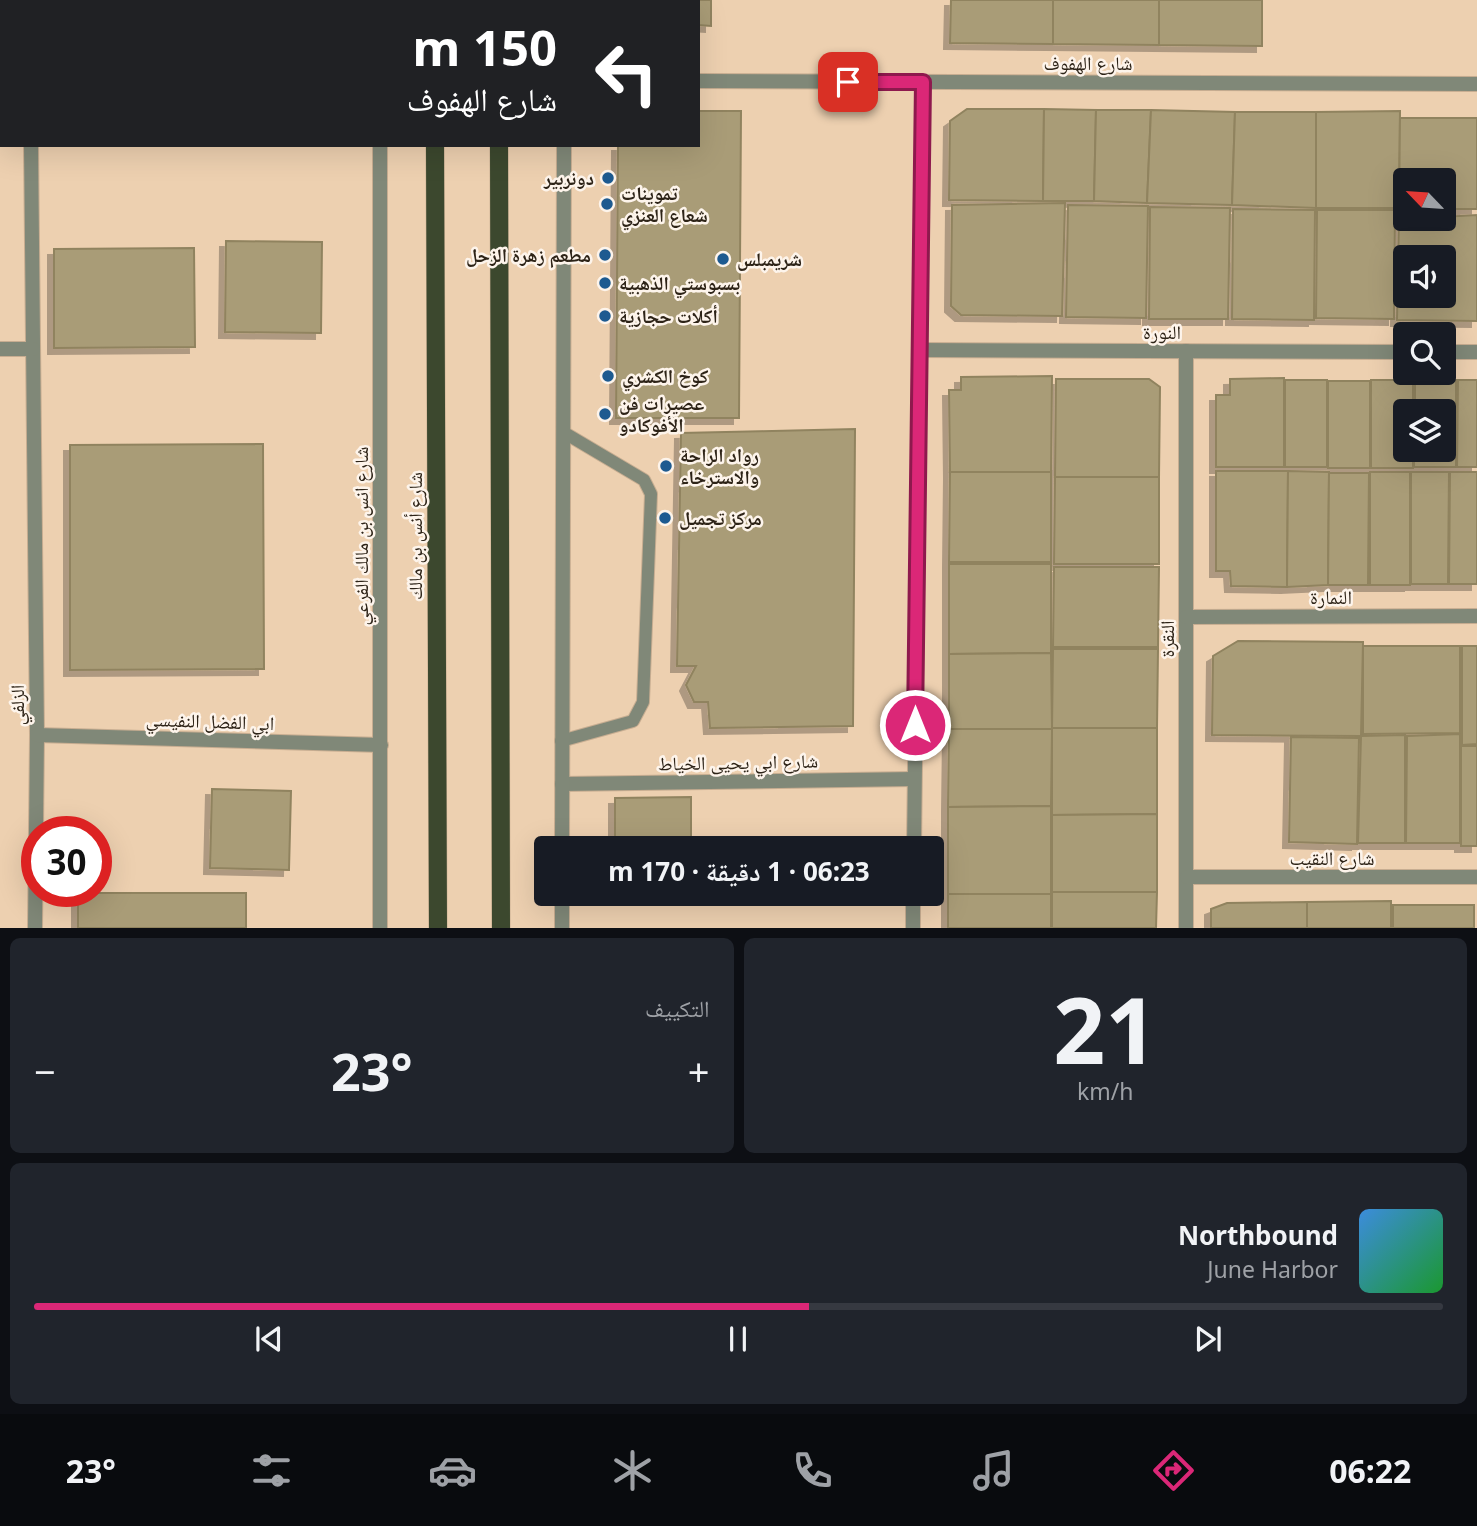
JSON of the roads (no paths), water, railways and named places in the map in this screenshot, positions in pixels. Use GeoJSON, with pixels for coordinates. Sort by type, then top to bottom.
{"type":"FeatureCollection","features":[{"type":"Feature","properties":{"kind":"main road","name":"شارع أنس بن مالك"},"geometry":{"type":"LineString","coordinates":[[435,147],[438,928]]}},
{"type":"Feature","properties":{"kind":"main road"},"geometry":{"type":"LineString","coordinates":[[499,147],[500,928]]}},
{"type":"Feature","properties":{"kind":"street","name":"شارع الهفوف"},"geometry":{"type":"LineString","coordinates":[[700,81],[1477,83]]}},
{"type":"Feature","properties":{"kind":"street"},"geometry":{"type":"LineString","coordinates":[[914,836],[923,82]]}},
{"type":"Feature","properties":{"kind":"street","name":"الزلفي"},"geometry":{"type":"LineString","coordinates":[[31,147],[37,735],[35,928]]}},
{"type":"Feature","properties":{"kind":"street","name":"شارع انس بن مالك الفرعي"},"geometry":{"type":"LineString","coordinates":[[380,147],[380,928]]}},
{"type":"Feature","properties":{"kind":"street"},"geometry":{"type":"LineString","coordinates":[[562,836],[564,147]]}},
{"type":"Feature","properties":{"kind":"street"},"geometry":{"type":"LineString","coordinates":[[0,349],[33,349]]}},
{"type":"Feature","properties":{"kind":"street","name":"النورة"},"geometry":{"type":"LineString","coordinates":[[919,350],[1393,352]]}},
{"type":"Feature","properties":{"kind":"street","name":"النقرة"},"geometry":{"type":"LineString","coordinates":[[1186,351],[1186,928]]}},
{"type":"Feature","properties":{"kind":"street"},"geometry":{"type":"LineString","coordinates":[[1456,352],[1477,352]]}},
{"type":"Feature","properties":{"kind":"street","name":"النمارة"},"geometry":{"type":"LineString","coordinates":[[1186,617],[1477,616]]}},
{"type":"Feature","properties":{"kind":"street","name":"ابي الفضل النفيسي"},"geometry":{"type":"LineString","coordinates":[[37,735],[381,745]]}},
{"type":"Feature","properties":{"kind":"street","name":"شارع ابي يحيى الخياط"},"geometry":{"type":"LineString","coordinates":[[562,784],[914,779]]}},
{"type":"Feature","properties":{"kind":"street","name":"شارع النقيب"},"geometry":{"type":"LineString","coordinates":[[1187,877],[1477,877]]}},
{"type":"Feature","properties":{"kind":"street"},"geometry":{"type":"LineString","coordinates":[[562,906],[562,928]]}},
{"type":"Feature","properties":{"kind":"street"},"geometry":{"type":"LineString","coordinates":[[913,906],[913,928]]}},
{"type":"Feature","properties":{"kind":"lane"},"geometry":{"type":"LineString","coordinates":[[561,741],[633,721],[643,702],[651,494],[644,480],[563,432]]}},
{"type":"Feature","properties":{"kind":"place","name":"دونربير"},"geometry":{"type":"Point","coordinates":[608,178]}},
{"type":"Feature","properties":{"kind":"place","name":"تموينات شعاع العنزي"},"geometry":{"type":"Point","coordinates":[607,204]}},
{"type":"Feature","properties":{"kind":"place","name":"مطعم زهرة الزحل"},"geometry":{"type":"Point","coordinates":[605,255]}},
{"type":"Feature","properties":{"kind":"place","name":"شريمبلس"},"geometry":{"type":"Point","coordinates":[723,259]}},
{"type":"Feature","properties":{"kind":"place","name":"بسبوستي الذهبية"},"geometry":{"type":"Point","coordinates":[605,283]}},
{"type":"Feature","properties":{"kind":"place","name":"أكلات حجازية"},"geometry":{"type":"Point","coordinates":[605,316]}},
{"type":"Feature","properties":{"kind":"place","name":"كوخ الكشري"},"geometry":{"type":"Point","coordinates":[608,376]}},
{"type":"Feature","properties":{"kind":"place","name":"عصيرات فن الأفوكادو"},"geometry":{"type":"Point","coordinates":[605,414]}},
{"type":"Feature","properties":{"kind":"place","name":"رواد الراحة والاسترخاء"},"geometry":{"type":"Point","coordinates":[666,466]}},
{"type":"Feature","properties":{"kind":"place","name":"مركز تجميل"},"geometry":{"type":"Point","coordinates":[665,518]}}]}
